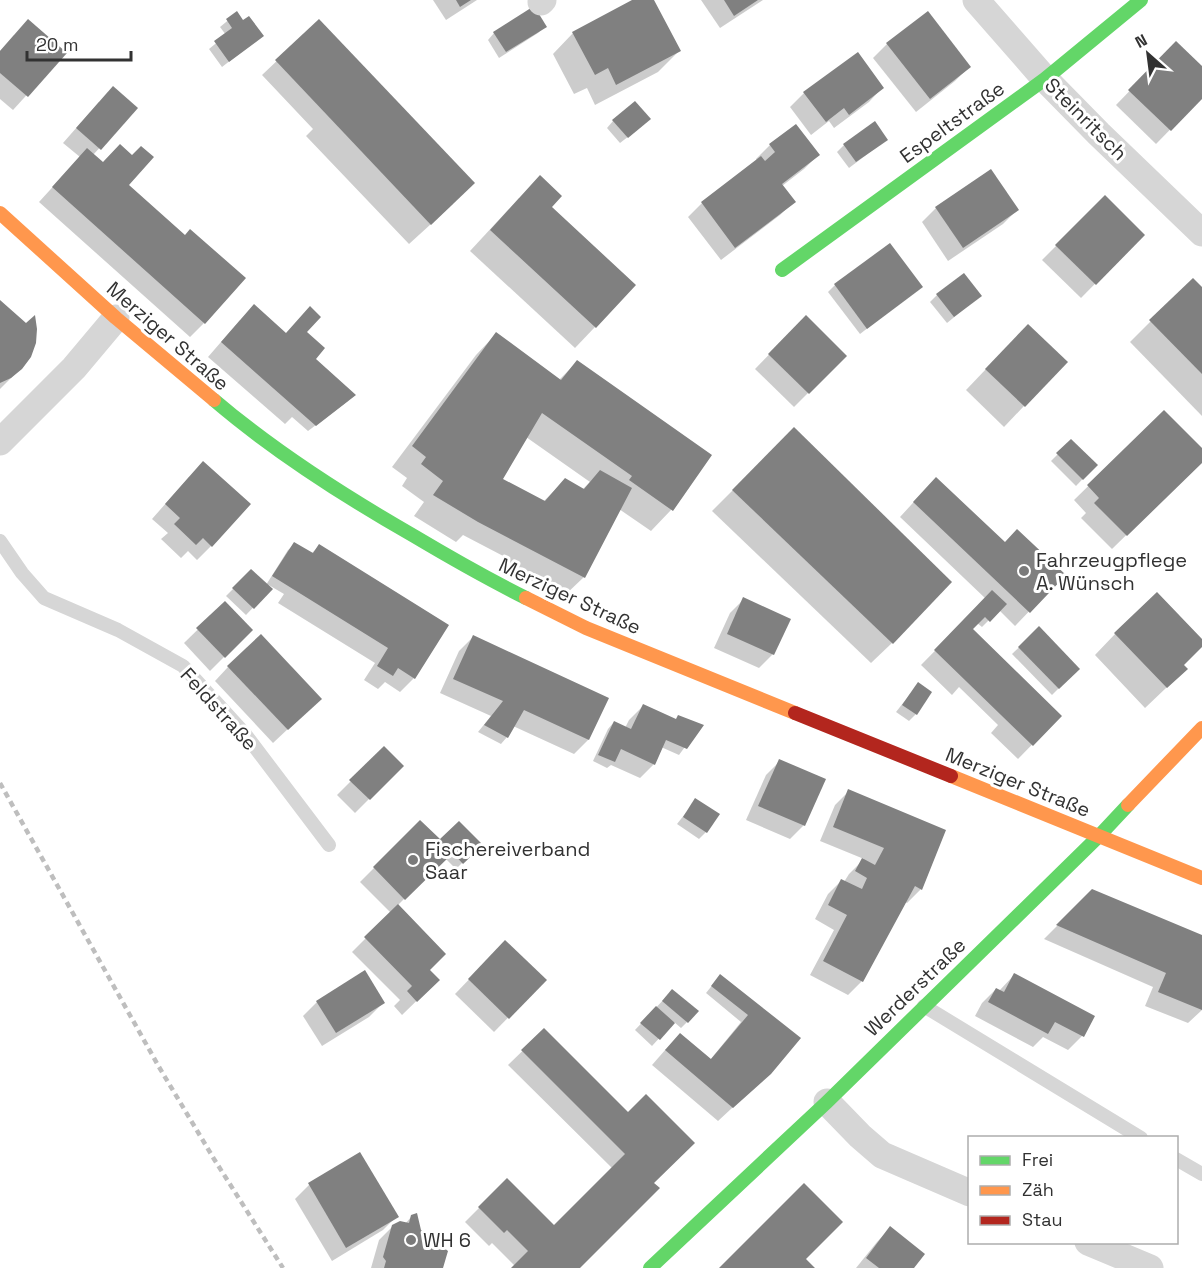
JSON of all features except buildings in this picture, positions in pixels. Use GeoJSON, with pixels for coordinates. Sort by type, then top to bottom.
{"type":"FeatureCollection","features":[{"type":"Feature","properties":{"kind":"main road","name":"Espeltstraße"},"geometry":{"type":"LineString","coordinates":[[782,270],[1045,79],[1141,0]]}},
{"type":"Feature","properties":{"kind":"main road","name":"Merziger Straße"},"geometry":{"type":"LineString","coordinates":[[0,213],[116,318],[219,405],[288,458],[353,501],[490,580],[586,628],[1202,878]]}},
{"type":"Feature","properties":{"kind":"main road","name":"Werderstraße"},"geometry":{"type":"LineString","coordinates":[[650,1268],[827,1102],[1099,836],[1202,728]]}},
{"type":"Feature","properties":{"kind":"street","name":"Steinritsch"},"geometry":{"type":"LineString","coordinates":[[976,0],[1045,79],[1202,233]]}},
{"type":"Feature","properties":{"kind":"street"},"geometry":{"type":"LineString","coordinates":[[0,442],[74,368],[116,318]]}},
{"type":"Feature","properties":{"kind":"street"},"geometry":{"type":"LineString","coordinates":[[827,1102],[882,1155],[968,1193]]}},
{"type":"Feature","properties":{"kind":"street"},"geometry":{"type":"LineString","coordinates":[[1093,1244],[1150,1268]]}},
{"type":"Feature","properties":{"kind":"lane","name":"Feldstraße"},"geometry":{"type":"LineString","coordinates":[[0,541],[22,573],[44,597],[118,630],[183,666],[245,734],[329,845]]}},
{"type":"Feature","properties":{"kind":"lane"},"geometry":{"type":"LineString","coordinates":[[924,1006],[1139,1136]]}},
{"type":"Feature","properties":{"kind":"lane"},"geometry":{"type":"LineString","coordinates":[[1178,1160],[1202,1174]]}},
{"type":"Feature","properties":{"kind":"railway"},"geometry":{"type":"LineString","coordinates":[[0,783],[159,1067],[283,1268]]}},
{"type":"Feature","properties":{"kind":"traffic: fast"},"geometry":{"type":"LineString","coordinates":[[782,270],[1045,79],[1141,0]]}},
{"type":"Feature","properties":{"kind":"traffic: fast"},"geometry":{"type":"LineString","coordinates":[[214,400],[286,456],[336,489],[388,521],[526,598]]}},
{"type":"Feature","properties":{"kind":"traffic: fast"},"geometry":{"type":"LineString","coordinates":[[650,1268],[827,1102],[1128,805]]}},
{"type":"Feature","properties":{"kind":"traffic: slow"},"geometry":{"type":"LineString","coordinates":[[0,213],[116,318],[214,400]]}},
{"type":"Feature","properties":{"kind":"traffic: slow"},"geometry":{"type":"LineString","coordinates":[[526,598],[586,628],[795,713]]}},
{"type":"Feature","properties":{"kind":"traffic: slow"},"geometry":{"type":"LineString","coordinates":[[1128,805],[1202,728]]}},
{"type":"Feature","properties":{"kind":"traffic: slow"},"geometry":{"type":"LineString","coordinates":[[951,776],[1202,878]]}},
{"type":"Feature","properties":{"kind":"traffic: jam"},"geometry":{"type":"LineString","coordinates":[[795,713],[951,776]]}},
{"type":"Feature","properties":{"kind":"place","name":"Fahrzeugpflege A. Wünsch"},"geometry":{"type":"Point","coordinates":[1024,571]}},
{"type":"Feature","properties":{"kind":"place","name":"Fischereiverband Saar"},"geometry":{"type":"Point","coordinates":[413,860]}},
{"type":"Feature","properties":{"kind":"place","name":"WH 6"},"geometry":{"type":"Point","coordinates":[411,1240]}}]}
